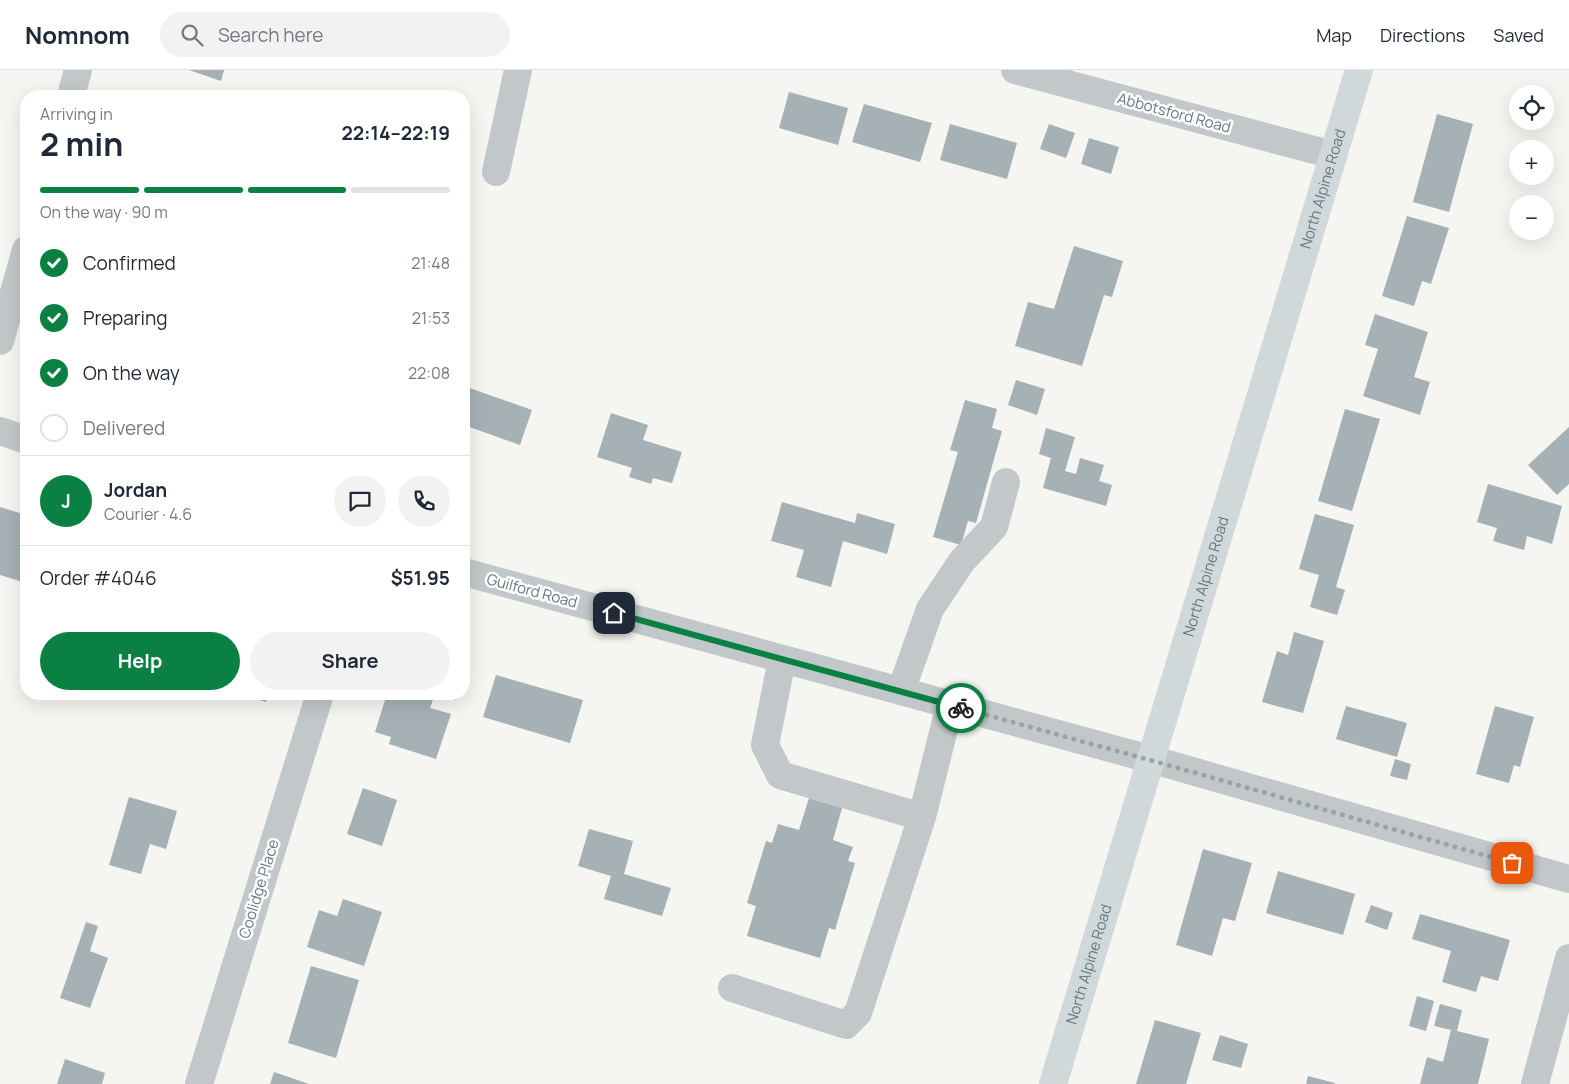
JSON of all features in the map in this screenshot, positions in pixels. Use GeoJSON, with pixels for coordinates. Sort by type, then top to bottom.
{"type":"FeatureCollection","features":[{"type":"Feature","properties":{"kind":"main road","name":"North Alpine Road"},"geometry":{"type":"LineString","coordinates":[[1053,1084],[1359,70]]}},
{"type":"Feature","properties":{"kind":"street"},"geometry":{"type":"LineString","coordinates":[[73,90],[78,70]]}},
{"type":"Feature","properties":{"kind":"street"},"geometry":{"type":"LineString","coordinates":[[496,172],[518,70]]}},
{"type":"Feature","properties":{"kind":"street","name":"Abbotsford Road"},"geometry":{"type":"LineString","coordinates":[[1015,70],[1333,156]]}},
{"type":"Feature","properties":{"kind":"street"},"geometry":{"type":"LineString","coordinates":[[0,341],[20,271]]}},
{"type":"Feature","properties":{"kind":"street"},"geometry":{"type":"LineString","coordinates":[[0,432],[20,438]]}},
{"type":"Feature","properties":{"kind":"street"},"geometry":{"type":"LineString","coordinates":[[901,691],[930,609],[962,561],[994,528],[1006,482]]}},
{"type":"Feature","properties":{"kind":"street","name":"Guilford Road"},"geometry":{"type":"LineString","coordinates":[[470,574],[1150,760],[1569,879]]}},
{"type":"Feature","properties":{"kind":"street"},"geometry":{"type":"LineString","coordinates":[[782,658],[765,745],[780,775],[922,817]]}},
{"type":"Feature","properties":{"kind":"street","name":"Coolidge Place"},"geometry":{"type":"LineString","coordinates":[[199,1084],[318,700]]}},
{"type":"Feature","properties":{"kind":"street"},"geometry":{"type":"LineString","coordinates":[[732,988],[846,1025],[858,1014],[922,817],[950,705]]}},
{"type":"Feature","properties":{"kind":"street"},"geometry":{"type":"LineString","coordinates":[[1535,1084],[1569,958]]}},
{"type":"Feature","properties":{"kind":"building"},"geometry":{"type":"Polygon","coordinates":[[[189,70],[224,70],[221,81],[189,70]]]}},
{"type":"Feature","properties":{"kind":"building"},"geometry":{"type":"Polygon","coordinates":[[[789,92],[848,108],[838,145],[779,128],[789,92]]]}},
{"type":"Feature","properties":{"kind":"building"},"geometry":{"type":"Polygon","coordinates":[[[864,104],[932,123],[920,162],[852,142],[864,104]]]}},
{"type":"Feature","properties":{"kind":"building"},"geometry":{"type":"Polygon","coordinates":[[[1437,114],[1473,124],[1449,212],[1413,202],[1437,114]]]}},
{"type":"Feature","properties":{"kind":"building"},"geometry":{"type":"Polygon","coordinates":[[[950,124],[1017,143],[1007,179],[940,160],[950,124]]]}},
{"type":"Feature","properties":{"kind":"building"},"geometry":{"type":"Polygon","coordinates":[[[1049,124],[1075,133],[1066,158],[1040,149],[1049,124]]]}},
{"type":"Feature","properties":{"kind":"building"},"geometry":{"type":"Polygon","coordinates":[[[1089,138],[1119,147],[1111,174],[1081,164],[1089,138]]]}},
{"type":"Feature","properties":{"kind":"building"},"geometry":{"type":"Polygon","coordinates":[[[1407,216],[1449,228],[1431,284],[1422,281],[1414,306],[1382,296],[1407,216]]]}},
{"type":"Feature","properties":{"kind":"building"},"geometry":{"type":"Polygon","coordinates":[[[1074,246],[1123,261],[1112,297],[1104,295],[1082,366],[1015,346],[1028,302],[1054,309],[1074,246]]]}},
{"type":"Feature","properties":{"kind":"building"},"geometry":{"type":"Polygon","coordinates":[[[1375,314],[1428,332],[1414,377],[1430,382],[1420,415],[1363,396],[1378,349],[1365,345],[1375,314]]]}},
{"type":"Feature","properties":{"kind":"building"},"geometry":{"type":"Polygon","coordinates":[[[1016,380],[1045,389],[1037,415],[1008,405],[1016,380]]]}},
{"type":"Feature","properties":{"kind":"building"},"geometry":{"type":"Polygon","coordinates":[[[470,388],[532,410],[520,445],[470,427],[470,388]]]}},
{"type":"Feature","properties":{"kind":"building"},"geometry":{"type":"Polygon","coordinates":[[[965,400],[997,409],[992,428],[1002,431],[976,523],[968,521],[961,545],[933,537],[958,452],[950,450],[965,400]]]}},
{"type":"Feature","properties":{"kind":"building"},"geometry":{"type":"Polygon","coordinates":[[[1345,409],[1380,419],[1352,511],[1318,501],[1345,409]]]}},
{"type":"Feature","properties":{"kind":"building"},"geometry":{"type":"Polygon","coordinates":[[[611,413],[648,425],[643,440],[682,452],[672,483],[653,478],[651,484],[629,477],[632,468],[597,457],[611,413]]]}},
{"type":"Feature","properties":{"kind":"building"},"geometry":{"type":"Polygon","coordinates":[[[1569,427],[1569,484],[1557,495],[1528,465],[1569,427]]]}},
{"type":"Feature","properties":{"kind":"building"},"geometry":{"type":"Polygon","coordinates":[[[1046,428],[1075,437],[1065,471],[1076,474],[1080,458],[1104,465],[1099,481],[1112,485],[1106,506],[1043,488],[1051,458],[1039,454],[1046,428]]]}},
{"type":"Feature","properties":{"kind":"building"},"geometry":{"type":"Polygon","coordinates":[[[1488,484],[1562,506],[1552,544],[1527,536],[1524,550],[1493,541],[1497,528],[1477,522],[1488,484]]]}},
{"type":"Feature","properties":{"kind":"building"},"geometry":{"type":"Polygon","coordinates":[[[782,502],[855,523],[857,513],[895,524],[887,554],[843,541],[831,587],[796,577],[804,550],[771,541],[782,502]]]}},
{"type":"Feature","properties":{"kind":"building"},"geometry":{"type":"Polygon","coordinates":[[[0,507],[20,513],[20,581],[0,575],[0,507]]]}},
{"type":"Feature","properties":{"kind":"building"},"geometry":{"type":"Polygon","coordinates":[[[1315,514],[1354,525],[1336,587],[1345,590],[1337,615],[1310,607],[1319,575],[1299,569],[1315,514]]]}},
{"type":"Feature","properties":{"kind":"building"},"geometry":{"type":"Polygon","coordinates":[[[1294,632],[1324,641],[1303,713],[1262,702],[1277,651],[1288,655],[1294,632]]]}},
{"type":"Feature","properties":{"kind":"building"},"geometry":{"type":"Polygon","coordinates":[[[496,675],[583,700],[570,743],[483,717],[496,675]]]}},
{"type":"Feature","properties":{"kind":"building"},"geometry":{"type":"Polygon","coordinates":[[[385,700],[433,700],[430,708],[451,714],[436,759],[389,744],[391,737],[375,732],[385,700]]]}},
{"type":"Feature","properties":{"kind":"building"},"geometry":{"type":"Polygon","coordinates":[[[1346,706],[1407,723],[1397,757],[1336,739],[1346,706]]]}},
{"type":"Feature","properties":{"kind":"building"},"geometry":{"type":"Polygon","coordinates":[[[1495,706],[1534,717],[1520,767],[1514,765],[1509,783],[1476,774],[1495,706]]]}},
{"type":"Feature","properties":{"kind":"building"},"geometry":{"type":"Polygon","coordinates":[[[1395,759],[1411,764],[1407,780],[1390,776],[1395,759]]]}},
{"type":"Feature","properties":{"kind":"building"},"geometry":{"type":"Polygon","coordinates":[[[363,788],[397,800],[382,846],[347,834],[363,788]]]}},
{"type":"Feature","properties":{"kind":"building"},"geometry":{"type":"Polygon","coordinates":[[[129,797],[177,811],[166,849],[150,844],[141,874],[109,865],[129,797]]]}},
{"type":"Feature","properties":{"kind":"building"},"geometry":{"type":"Polygon","coordinates":[[[809,798],[842,808],[833,840],[853,847],[848,861],[855,863],[835,930],[829,928],[820,958],[747,936],[756,906],[747,903],[766,841],[772,843],[778,824],[799,830],[809,798]]]}},
{"type":"Feature","properties":{"kind":"building"},"geometry":{"type":"Polygon","coordinates":[[[589,829],[633,841],[624,874],[671,888],[662,916],[604,899],[611,876],[578,866],[589,829]]]}},
{"type":"Feature","properties":{"kind":"building"},"geometry":{"type":"Polygon","coordinates":[[[1203,849],[1252,863],[1235,921],[1223,918],[1212,956],[1176,945],[1203,849]]]}},
{"type":"Feature","properties":{"kind":"building"},"geometry":{"type":"Polygon","coordinates":[[[1278,871],[1355,894],[1343,935],[1266,913],[1278,871]]]}},
{"type":"Feature","properties":{"kind":"building"},"geometry":{"type":"Polygon","coordinates":[[[343,899],[382,912],[364,966],[307,947],[319,910],[337,916],[343,899]]]}},
{"type":"Feature","properties":{"kind":"building"},"geometry":{"type":"Polygon","coordinates":[[[1371,905],[1393,913],[1387,930],[1365,922],[1371,905]]]}},
{"type":"Feature","properties":{"kind":"building"},"geometry":{"type":"Polygon","coordinates":[[[1420,914],[1510,940],[1498,981],[1481,976],[1476,992],[1442,982],[1451,951],[1412,939],[1420,914]]]}},
{"type":"Feature","properties":{"kind":"building"},"geometry":{"type":"Polygon","coordinates":[[[86,922],[98,926],[90,951],[108,958],[90,1008],[60,998],[86,922]]]}},
{"type":"Feature","properties":{"kind":"building"},"geometry":{"type":"Polygon","coordinates":[[[311,966],[359,980],[336,1058],[288,1043],[311,966]]]}},
{"type":"Feature","properties":{"kind":"building"},"geometry":{"type":"Polygon","coordinates":[[[1417,996],[1434,1001],[1426,1031],[1409,1026],[1417,996]]]}},
{"type":"Feature","properties":{"kind":"building"},"geometry":{"type":"Polygon","coordinates":[[[1440,1004],[1462,1010],[1457,1031],[1489,1039],[1478,1084],[1420,1084],[1427,1057],[1443,1062],[1451,1030],[1434,1026],[1440,1004]]]}},
{"type":"Feature","properties":{"kind":"building"},"geometry":{"type":"Polygon","coordinates":[[[1155,1020],[1201,1033],[1186,1084],[1136,1084],[1155,1020]]]}},
{"type":"Feature","properties":{"kind":"building"},"geometry":{"type":"Polygon","coordinates":[[[1220,1035],[1248,1044],[1241,1068],[1212,1060],[1220,1035]]]}},
{"type":"Feature","properties":{"kind":"building"},"geometry":{"type":"Polygon","coordinates":[[[65,1059],[105,1073],[102,1084],[57,1084],[65,1059]]]}},
{"type":"Feature","properties":{"kind":"building"},"geometry":{"type":"Polygon","coordinates":[[[274,1072],[309,1084],[270,1084],[274,1072]]]}},
{"type":"Feature","properties":{"kind":"building"},"geometry":{"type":"Polygon","coordinates":[[[1308,1076],[1335,1083],[1335,1084],[1306,1084],[1308,1076]]]}},
{"type":"Feature","properties":{"kind":"way so far"},"geometry":{"type":"LineString","coordinates":[[961,708],[1512,863]]}},
{"type":"Feature","properties":{"kind":"route"},"geometry":{"type":"LineString","coordinates":[[614,613],[961,708]]}}]}
